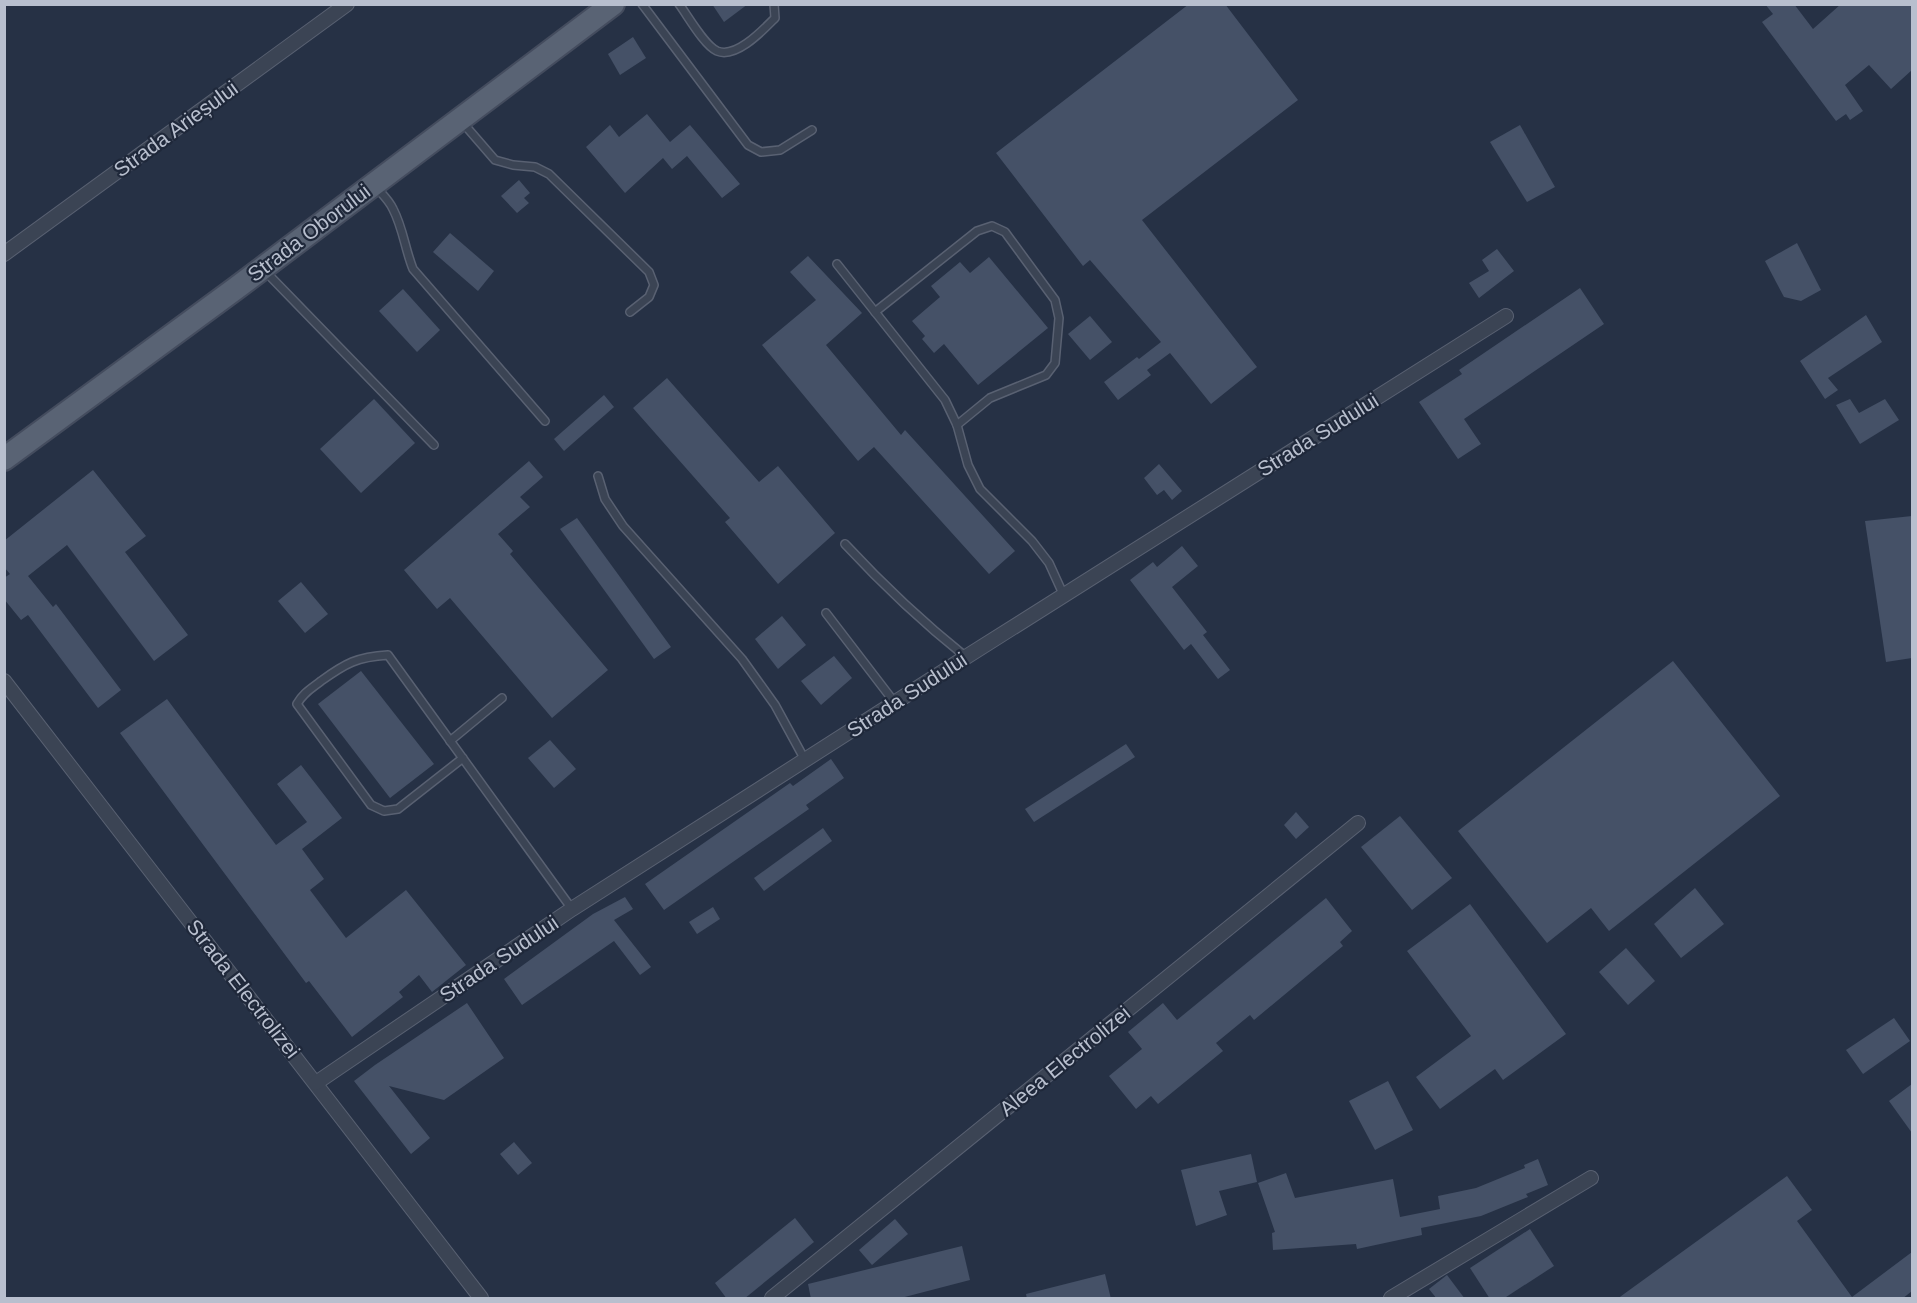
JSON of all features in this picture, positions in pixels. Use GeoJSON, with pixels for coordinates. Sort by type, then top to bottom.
{"type":"FeatureCollection","features":[{"type":"Feature","properties":{"kind":"main road","name":"Strada Oborului"},"geometry":{"type":"LineString","coordinates":[[4,459],[613,4]]}},
{"type":"Feature","properties":{"kind":"street","name":"Strada Arieșului"},"geometry":{"type":"LineString","coordinates":[[4,254],[347,4]]}},
{"type":"Feature","properties":{"kind":"street","name":"Strada Sudului"},"geometry":{"type":"LineString","coordinates":[[316,1083],[572,909],[1506,316]]}},
{"type":"Feature","properties":{"kind":"street","name":"Strada Electrolizei"},"geometry":{"type":"LineString","coordinates":[[4,681],[481,1299]]}},
{"type":"Feature","properties":{"kind":"street","name":"Aleea Electrolizei"},"geometry":{"type":"LineString","coordinates":[[772,1299],[1358,823]]}},
{"type":"Feature","properties":{"kind":"street"},"geometry":{"type":"LineString","coordinates":[[1391,1299],[1591,1178]]}},
{"type":"Feature","properties":{"kind":"lane"},"geometry":{"type":"LineString","coordinates":[[642,4],[748,145],[761,152],[780,150],[813,130]]}},
{"type":"Feature","properties":{"kind":"lane"},"geometry":{"type":"LineString","coordinates":[[679,4],[705,40],[717,51],[733,52],[760,33],[775,18],[774,4]]}},
{"type":"Feature","properties":{"kind":"lane"},"geometry":{"type":"LineString","coordinates":[[459,118],[495,160],[535,168],[549,174],[649,272],[654,285],[649,297],[630,312]]}},
{"type":"Feature","properties":{"kind":"lane"},"geometry":{"type":"LineString","coordinates":[[374,184],[393,206],[413,269],[545,421]]}},
{"type":"Feature","properties":{"kind":"lane"},"geometry":{"type":"LineString","coordinates":[[875,312],[977,231],[992,226],[1005,232],[1055,300],[1059,318],[1058,345],[1055,363],[1046,375],[990,398],[957,425]]}},
{"type":"Feature","properties":{"kind":"lane"},"geometry":{"type":"LineString","coordinates":[[837,264],[945,400],[957,425],[968,465],[980,489],[1032,541],[1049,563],[1064,596]]}},
{"type":"Feature","properties":{"kind":"lane"},"geometry":{"type":"LineString","coordinates":[[262,268],[434,445]]}},
{"type":"Feature","properties":{"kind":"lane"},"geometry":{"type":"LineString","coordinates":[[598,476],[606,499],[623,526],[742,659],[775,705],[805,760]]}},
{"type":"Feature","properties":{"kind":"lane"},"geometry":{"type":"LineString","coordinates":[[845,544],[894,595],[966,657]]}},
{"type":"Feature","properties":{"kind":"lane"},"geometry":{"type":"LineString","coordinates":[[826,613],[895,702]]}},
{"type":"Feature","properties":{"kind":"lane"},"geometry":{"type":"LineString","coordinates":[[463,758],[398,809],[384,811],[370,805],[297,704],[302,695],[346,663],[388,655],[463,758],[572,909]]}},
{"type":"Feature","properties":{"kind":"lane"},"geometry":{"type":"LineString","coordinates":[[450,741],[502,698]]}},
{"type":"Feature","properties":{"kind":"building"},"geometry":{"type":"Polygon","coordinates":[[[712,4],[748,4],[724,22],[712,4]]]}},
{"type":"Feature","properties":{"kind":"building"},"geometry":{"type":"Polygon","coordinates":[[[1189,4],[1225,4],[1298,100],[1142,220],[1257,367],[1211,404],[1170,353],[1147,370],[1151,375],[1118,400],[1104,382],[1161,342],[1090,260],[1083,266],[996,153],[1189,4]]]}},
{"type":"Feature","properties":{"kind":"building"},"geometry":{"type":"Polygon","coordinates":[[[1765,4],[1794,4],[1813,29],[1841,4],[1912,4],[1912,70],[1891,89],[1869,65],[1845,85],[1863,111],[1850,120],[1846,114],[1836,121],[1762,22],[1773,14],[1765,4]]]}},
{"type":"Feature","properties":{"kind":"building"},"geometry":{"type":"Polygon","coordinates":[[[633,37],[646,58],[620,75],[608,54],[633,37]]]}},
{"type":"Feature","properties":{"kind":"building"},"geometry":{"type":"Polygon","coordinates":[[[647,114],[670,142],[690,125],[740,184],[722,198],[687,156],[672,169],[663,158],[625,193],[586,147],[610,125],[619,137],[647,114]]]}},
{"type":"Feature","properties":{"kind":"building"},"geometry":{"type":"Polygon","coordinates":[[[1520,125],[1555,187],[1527,202],[1490,142],[1520,125]]]}},
{"type":"Feature","properties":{"kind":"building"},"geometry":{"type":"Polygon","coordinates":[[[519,180],[530,193],[524,198],[529,203],[517,213],[501,196],[519,180]]]}},
{"type":"Feature","properties":{"kind":"building"},"geometry":{"type":"Polygon","coordinates":[[[450,233],[494,271],[478,291],[433,252],[450,233]]]}},
{"type":"Feature","properties":{"kind":"building"},"geometry":{"type":"Polygon","coordinates":[[[1797,243],[1821,290],[1801,301],[1784,297],[1765,261],[1797,243]]]}},
{"type":"Feature","properties":{"kind":"building"},"geometry":{"type":"Polygon","coordinates":[[[1497,249],[1514,271],[1479,298],[1469,283],[1489,271],[1482,260],[1497,249]]]}},
{"type":"Feature","properties":{"kind":"building"},"geometry":{"type":"Polygon","coordinates":[[[808,256],[862,313],[826,345],[901,435],[905,430],[1015,551],[989,574],[874,447],[858,461],[762,345],[816,300],[790,272],[808,256]]]}},
{"type":"Feature","properties":{"kind":"building"},"geometry":{"type":"Polygon","coordinates":[[[989,257],[1048,328],[978,385],[944,344],[934,353],[922,339],[925,336],[912,321],[940,297],[931,286],[960,262],[970,273],[989,257]]]}},
{"type":"Feature","properties":{"kind":"building"},"geometry":{"type":"Polygon","coordinates":[[[1580,288],[1604,324],[1464,419],[1481,444],[1458,459],[1419,402],[1462,374],[1459,370],[1580,288]]]}},
{"type":"Feature","properties":{"kind":"building"},"geometry":{"type":"Polygon","coordinates":[[[403,289],[440,330],[417,352],[379,311],[403,289]]]}},
{"type":"Feature","properties":{"kind":"building"},"geometry":{"type":"Polygon","coordinates":[[[1866,315],[1882,342],[1828,378],[1838,390],[1825,399],[1800,361],[1866,315]]]}},
{"type":"Feature","properties":{"kind":"building"},"geometry":{"type":"Polygon","coordinates":[[[1090,316],[1112,342],[1090,360],[1068,334],[1090,316]]]}},
{"type":"Feature","properties":{"kind":"building"},"geometry":{"type":"Polygon","coordinates":[[[667,378],[759,482],[778,466],[835,533],[778,584],[725,522],[730,518],[633,408],[667,378]]]}},
{"type":"Feature","properties":{"kind":"building"},"geometry":{"type":"Polygon","coordinates":[[[604,395],[614,407],[564,451],[554,439],[604,395]]]}},
{"type":"Feature","properties":{"kind":"building"},"geometry":{"type":"Polygon","coordinates":[[[374,399],[415,443],[361,493],[320,449],[374,399]]]}},
{"type":"Feature","properties":{"kind":"building"},"geometry":{"type":"Polygon","coordinates":[[[1850,399],[1859,413],[1885,399],[1899,420],[1860,444],[1836,405],[1850,399]]]}},
{"type":"Feature","properties":{"kind":"building"},"geometry":{"type":"Polygon","coordinates":[[[529,461],[543,477],[520,497],[530,507],[498,534],[513,551],[510,554],[608,670],[552,718],[450,598],[437,609],[404,570],[529,461]]]}},
{"type":"Feature","properties":{"kind":"building"},"geometry":{"type":"Polygon","coordinates":[[[1159,464],[1182,491],[1172,500],[1164,490],[1157,495],[1144,478],[1159,464]]]}},
{"type":"Feature","properties":{"kind":"building"},"geometry":{"type":"Polygon","coordinates":[[[93,470],[146,536],[125,552],[188,635],[154,661],[67,545],[28,576],[53,607],[56,604],[121,690],[98,708],[28,615],[21,620],[4,599],[4,578],[10,574],[4,567],[4,541],[93,470]]]}},
{"type":"Feature","properties":{"kind":"building"},"geometry":{"type":"Polygon","coordinates":[[[1912,516],[1912,658],[1886,662],[1865,521],[1912,516]]]}},
{"type":"Feature","properties":{"kind":"building"},"geometry":{"type":"Polygon","coordinates":[[[577,518],[671,647],[654,659],[560,529],[577,518]]]}},
{"type":"Feature","properties":{"kind":"building"},"geometry":{"type":"Polygon","coordinates":[[[1182,546],[1198,566],[1172,587],[1207,632],[1203,635],[1230,670],[1218,679],[1191,644],[1184,650],[1130,580],[1153,562],[1157,567],[1182,546]]]}},
{"type":"Feature","properties":{"kind":"building"},"geometry":{"type":"Polygon","coordinates":[[[301,582],[328,614],[305,633],[278,601],[301,582]]]}},
{"type":"Feature","properties":{"kind":"building"},"geometry":{"type":"Polygon","coordinates":[[[782,616],[806,645],[778,669],[755,639],[782,616]]]}},
{"type":"Feature","properties":{"kind":"building"},"geometry":{"type":"Polygon","coordinates":[[[834,656],[852,678],[821,705],[801,681],[834,656]]]}},
{"type":"Feature","properties":{"kind":"building"},"geometry":{"type":"Polygon","coordinates":[[[1673,661],[1780,796],[1609,931],[1591,908],[1547,943],[1458,831],[1673,661]]]}},
{"type":"Feature","properties":{"kind":"building"},"geometry":{"type":"Polygon","coordinates":[[[361,671],[434,764],[390,798],[318,704],[361,671]]]}},
{"type":"Feature","properties":{"kind":"building"},"geometry":{"type":"Polygon","coordinates":[[[167,699],[276,845],[307,822],[277,784],[301,765],[342,818],[302,849],[324,879],[310,890],[346,938],[406,890],[466,965],[432,992],[419,975],[399,992],[403,997],[352,1037],[309,981],[306,983],[120,733],[167,699]]]}},
{"type":"Feature","properties":{"kind":"building"},"geometry":{"type":"Polygon","coordinates":[[[550,740],[576,769],[554,788],[528,758],[550,740]]]}},
{"type":"Feature","properties":{"kind":"building"},"geometry":{"type":"Polygon","coordinates":[[[1126,744],[1135,757],[1034,822],[1025,809],[1126,744]]]}},
{"type":"Feature","properties":{"kind":"building"},"geometry":{"type":"Polygon","coordinates":[[[831,759],[844,778],[806,805],[809,809],[664,910],[645,884],[790,783],[793,786],[831,759]]]}},
{"type":"Feature","properties":{"kind":"building"},"geometry":{"type":"Polygon","coordinates":[[[1296,812],[1309,827],[1296,839],[1284,825],[1296,812]]]}},
{"type":"Feature","properties":{"kind":"building"},"geometry":{"type":"Polygon","coordinates":[[[1400,816],[1452,878],[1412,910],[1361,847],[1400,816]]]}},
{"type":"Feature","properties":{"kind":"building"},"geometry":{"type":"Polygon","coordinates":[[[823,828],[832,841],[764,891],[754,878],[823,828]]]}},
{"type":"Feature","properties":{"kind":"building"},"geometry":{"type":"Polygon","coordinates":[[[1695,888],[1724,924],[1681,958],[1654,924],[1695,888]]]}},
{"type":"Feature","properties":{"kind":"building"},"geometry":{"type":"Polygon","coordinates":[[[625,897],[633,909],[614,920],[651,967],[640,975],[614,941],[522,1005],[504,979],[593,914],[625,897]]]}},
{"type":"Feature","properties":{"kind":"building"},"geometry":{"type":"Polygon","coordinates":[[[1326,898],[1352,931],[1340,942],[1343,946],[1254,1020],[1250,1015],[1216,1043],[1223,1051],[1158,1104],[1151,1096],[1136,1109],[1109,1076],[1142,1049],[1128,1032],[1163,1003],[1177,1020],[1326,898]]]}},
{"type":"Feature","properties":{"kind":"building"},"geometry":{"type":"Polygon","coordinates":[[[1470,904],[1566,1034],[1503,1080],[1495,1069],[1440,1109],[1416,1077],[1471,1036],[1407,951],[1470,904]]]}},
{"type":"Feature","properties":{"kind":"building"},"geometry":{"type":"Polygon","coordinates":[[[713,907],[720,919],[697,934],[689,922],[713,907]]]}},
{"type":"Feature","properties":{"kind":"building"},"geometry":{"type":"Polygon","coordinates":[[[1626,948],[1655,981],[1628,1005],[1599,972],[1626,948]]]}},
{"type":"Feature","properties":{"kind":"building"},"geometry":{"type":"Polygon","coordinates":[[[467,1003],[504,1058],[444,1100],[389,1086],[430,1138],[411,1154],[354,1081],[467,1003]]]}},
{"type":"Feature","properties":{"kind":"building"},"geometry":{"type":"Polygon","coordinates":[[[1894,1018],[1910,1041],[1863,1074],[1846,1050],[1894,1018]]]}},
{"type":"Feature","properties":{"kind":"building"},"geometry":{"type":"Polygon","coordinates":[[[1388,1081],[1413,1130],[1375,1150],[1349,1101],[1388,1081]]]}},
{"type":"Feature","properties":{"kind":"building"},"geometry":{"type":"Polygon","coordinates":[[[1912,1084],[1912,1133],[1889,1101],[1912,1084]]]}},
{"type":"Feature","properties":{"kind":"building"},"geometry":{"type":"Polygon","coordinates":[[[514,1142],[532,1163],[518,1175],[500,1154],[514,1142]]]}},
{"type":"Feature","properties":{"kind":"building"},"geometry":{"type":"Polygon","coordinates":[[[1251,1154],[1257,1182],[1219,1191],[1227,1215],[1196,1226],[1181,1170],[1251,1154]]]}},
{"type":"Feature","properties":{"kind":"building"},"geometry":{"type":"Polygon","coordinates":[[[1538,1159],[1548,1185],[1526,1194],[1528,1197],[1481,1216],[1421,1228],[1422,1235],[1357,1249],[1356,1244],[1273,1250],[1272,1233],[1275,1232],[1258,1183],[1286,1173],[1295,1198],[1393,1179],[1400,1217],[1440,1209],[1438,1196],[1476,1188],[1525,1168],[1524,1165],[1538,1159]]]}},
{"type":"Feature","properties":{"kind":"building"},"geometry":{"type":"Polygon","coordinates":[[[1787,1176],[1812,1210],[1797,1221],[1852,1297],[1912,1252],[1912,1291],[1902,1299],[1617,1299],[1787,1176]]]}},
{"type":"Feature","properties":{"kind":"building"},"geometry":{"type":"Polygon","coordinates":[[[795,1218],[814,1242],[744,1299],[727,1299],[715,1283],[795,1218]]]}},
{"type":"Feature","properties":{"kind":"building"},"geometry":{"type":"Polygon","coordinates":[[[895,1219],[908,1234],[872,1265],[859,1250],[895,1219]]]}},
{"type":"Feature","properties":{"kind":"building"},"geometry":{"type":"Polygon","coordinates":[[[1530,1229],[1554,1266],[1503,1299],[1490,1299],[1470,1268],[1530,1229]]]}},
{"type":"Feature","properties":{"kind":"building"},"geometry":{"type":"Polygon","coordinates":[[[962,1246],[970,1280],[897,1299],[811,1299],[808,1284],[962,1246]]]}},
{"type":"Feature","properties":{"kind":"building"},"geometry":{"type":"Polygon","coordinates":[[[1105,1274],[1111,1299],[1027,1299],[1026,1294],[1105,1274]]]}},
{"type":"Feature","properties":{"kind":"building"},"geometry":{"type":"Polygon","coordinates":[[[1447,1275],[1465,1299],[1437,1299],[1429,1289],[1447,1275]]]}}]}
